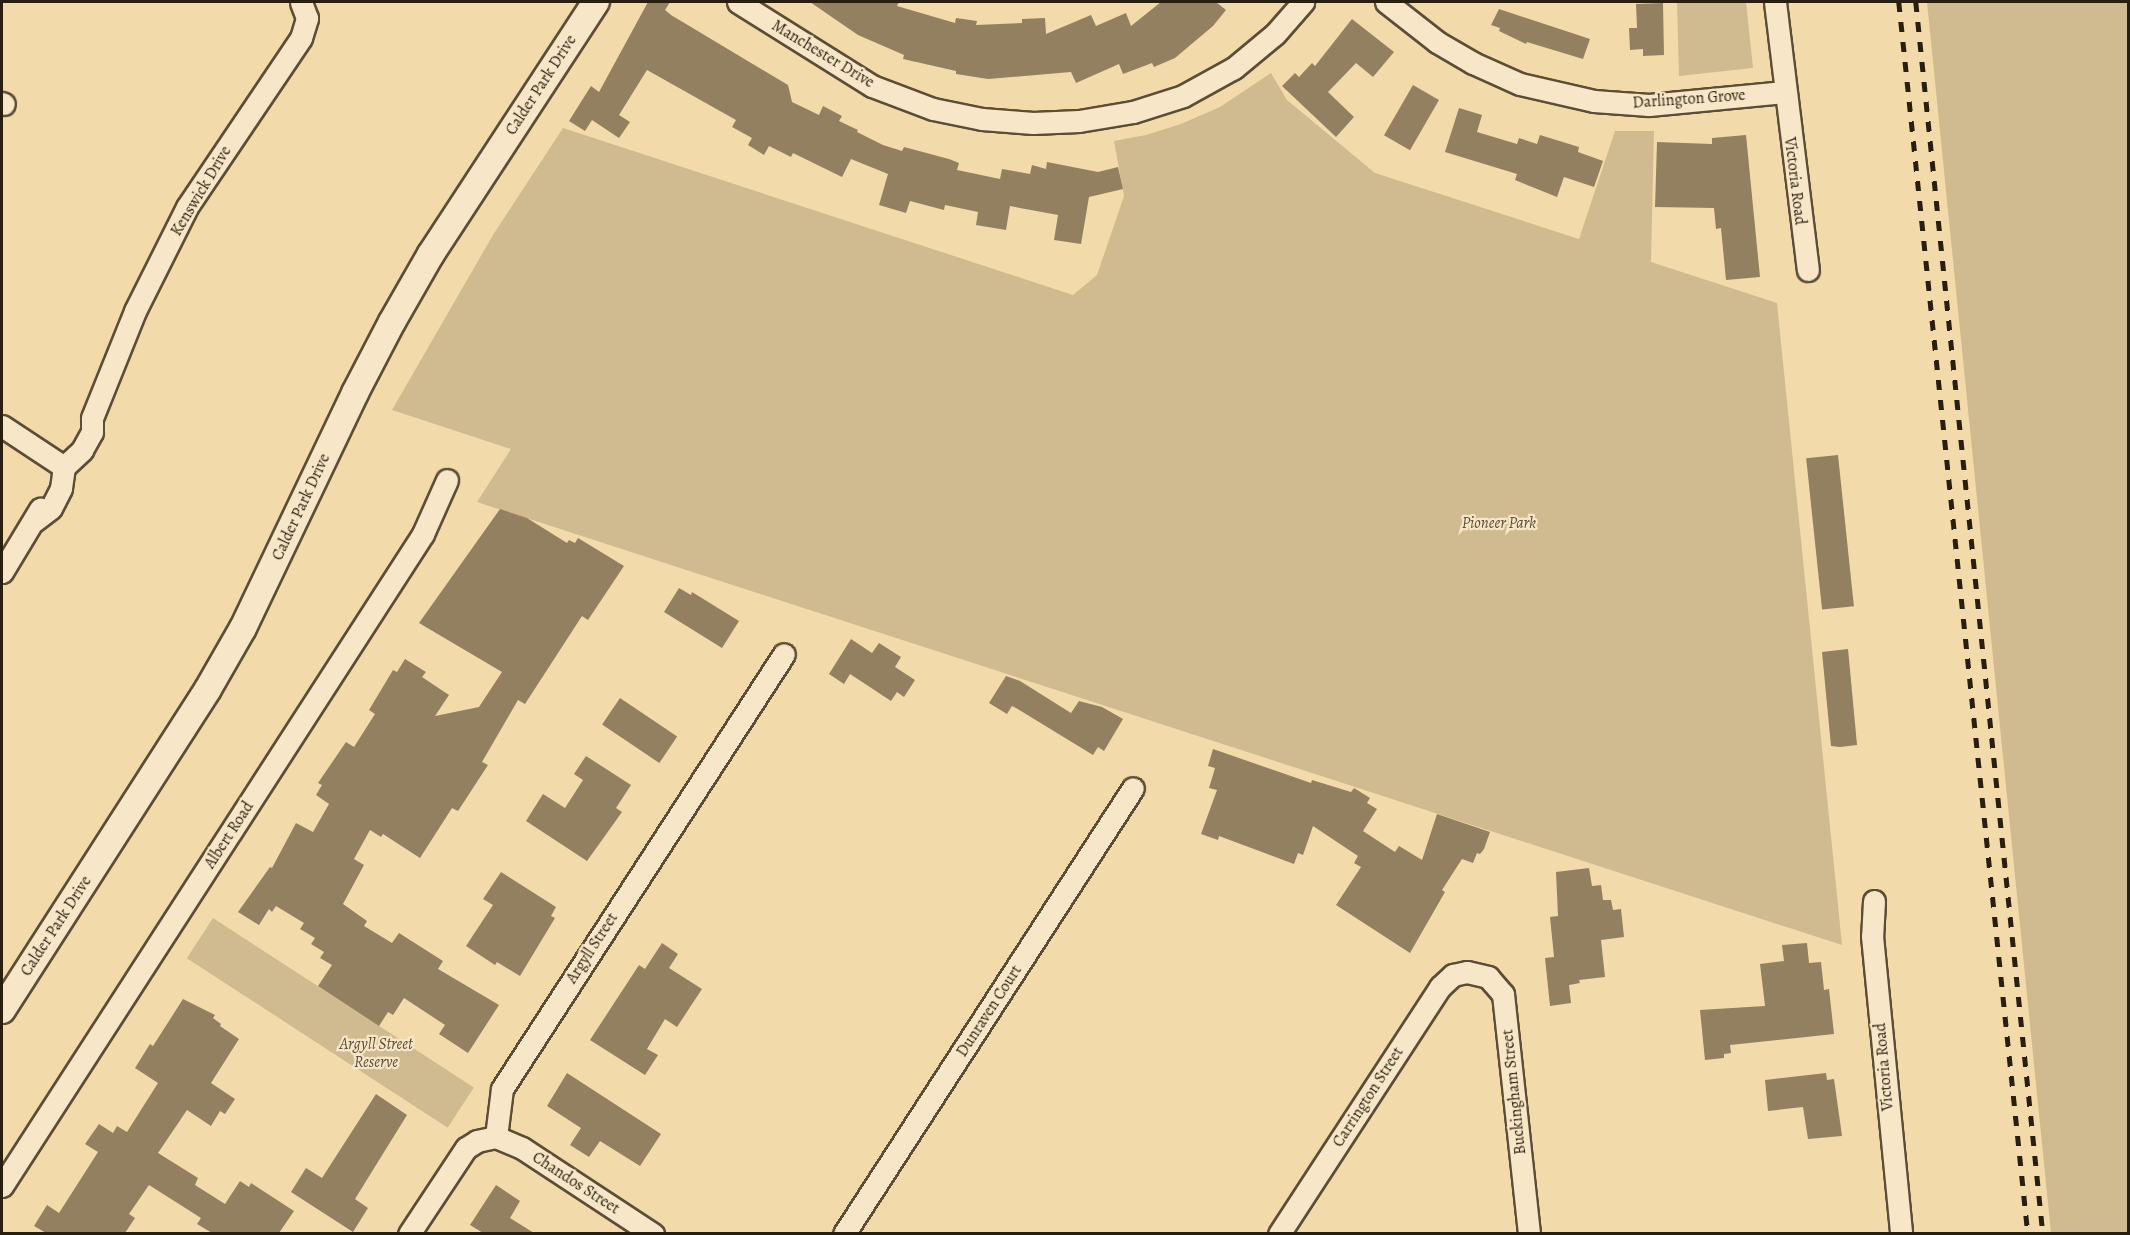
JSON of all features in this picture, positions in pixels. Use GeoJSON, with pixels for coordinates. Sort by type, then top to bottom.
{"type":"FeatureCollection","features":[{"type":"Feature","properties":{"kind":"street","name":"Calder Park Drive"},"geometry":{"type":"LineString","coordinates":[[2,1010],[208,689],[243,628],[355,393],[392,322],[431,254],[596,2]]}},
{"type":"Feature","properties":{"kind":"street","name":"Manchester Drive"},"geometry":{"type":"LineString","coordinates":[[738,2],[872,86],[933,109],[982,119],[1033,123],[1089,120],[1133,112],[1184,96],[1234,68],[1275,34],[1303,2]]}},
{"type":"Feature","properties":{"kind":"street","name":"Darlington Grove"},"geometry":{"type":"LineString","coordinates":[[1386,2],[1437,42],[1473,63],[1520,84],[1583,99],[1649,105],[1784,92]]}},
{"type":"Feature","properties":{"kind":"street"},"geometry":{"type":"LineString","coordinates":[[1775,2],[1784,92]]}},
{"type":"Feature","properties":{"kind":"street","name":"Kenswick Drive"},"geometry":{"type":"LineString","coordinates":[[2,573],[34,521],[51,507],[61,488],[59,464],[82,450],[92,432],[92,418],[135,310],[187,207],[301,38],[307,18],[305,3]]}},
{"type":"Feature","properties":{"kind":"street","name":"Victoria Road"},"geometry":{"type":"LineString","coordinates":[[1784,92],[1808,270]]}},
{"type":"Feature","properties":{"kind":"street"},"geometry":{"type":"LineString","coordinates":[[2,426],[59,464]]}},
{"type":"Feature","properties":{"kind":"street","name":"Albert Road"},"geometry":{"type":"LineString","coordinates":[[2,1186],[423,534],[447,480]]}},
{"type":"Feature","properties":{"kind":"street","name":"Argyll Street"},"geometry":{"type":"LineString","coordinates":[[496,1137],[502,1089],[784,654]]}},
{"type":"Feature","properties":{"kind":"street","name":"Dunraven Court"},"geometry":{"type":"LineString","coordinates":[[844,1233],[1133,788]]}},
{"type":"Feature","properties":{"kind":"street","name":"Victoria Road"},"geometry":{"type":"LineString","coordinates":[[1874,901],[1872,936],[1901,1233]]}},
{"type":"Feature","properties":{"kind":"street","name":"Carrington Street"},"geometry":{"type":"LineString","coordinates":[[1279,1233],[1440,987],[1453,975],[1467,972]]}},
{"type":"Feature","properties":{"kind":"street","name":"Buckingham Street"},"geometry":{"type":"LineString","coordinates":[[1467,972],[1488,977],[1503,994],[1529,1233]]}},
{"type":"Feature","properties":{"kind":"street"},"geometry":{"type":"LineString","coordinates":[[409,1233],[466,1149],[477,1141],[496,1137]]}},
{"type":"Feature","properties":{"kind":"street","name":"Chandos Street"},"geometry":{"type":"LineString","coordinates":[[496,1137],[522,1148],[653,1233]]}},
{"type":"Feature","properties":{"kind":"green space"},"geometry":{"type":"Polygon","coordinates":[[[1677,2],[1746,2],[1753,68],[1679,76],[1677,2]]]}},
{"type":"Feature","properties":{"kind":"green space"},"geometry":{"type":"Polygon","coordinates":[[[1927,2],[2128,2],[2128,1233],[2051,1233],[1927,2]]]}},
{"type":"Feature","properties":{"kind":"green space","name":"Pioneer Park"},"geometry":{"type":"Polygon","coordinates":[[[1271,73],[1287,100],[1375,173],[1579,239],[1615,131],[1654,131],[1651,262],[1777,303],[1842,945],[477,502],[511,449],[392,410],[493,235],[563,128],[1073,295],[1097,275],[1124,196],[1114,141],[1146,135],[1181,124],[1220,107],[1271,73]]]}},
{"type":"Feature","properties":{"kind":"green space","name":"Argyll Street Reserve"},"geometry":{"type":"Polygon","coordinates":[[[213,918],[474,1087],[448,1128],[187,958],[213,918]]]}},
{"type":"Feature","properties":{"kind":"building"},"geometry":{"type":"Polygon","coordinates":[[[648,2],[670,2],[665,10],[671,15],[788,85],[792,102],[819,115],[823,106],[842,116],[839,121],[883,145],[902,151],[904,147],[949,159],[959,163],[957,170],[1000,179],[1002,169],[1030,174],[1032,165],[1046,169],[1047,162],[1098,172],[1118,167],[1123,189],[1089,197],[1081,244],[1054,240],[1058,215],[1010,206],[1006,230],[976,225],[978,212],[945,205],[944,210],[910,201],[906,213],[879,205],[888,174],[851,159],[842,177],[793,153],[791,157],[769,146],[764,155],[748,145],[752,138],[732,127],[736,120],[647,70],[619,115],[630,122],[619,138],[592,120],[585,131],[569,121],[591,86],[599,92],[648,2]]]}},
{"type":"Feature","properties":{"kind":"building"},"geometry":{"type":"Polygon","coordinates":[[[810,2],[899,2],[897,6],[955,23],[956,18],[977,21],[976,25],[1022,23],[1022,19],[1045,18],[1046,34],[1091,15],[1096,26],[1126,13],[1131,26],[1161,2],[1216,2],[1226,10],[1213,26],[1175,58],[1154,67],[1152,63],[1123,74],[1119,64],[1076,83],[1071,72],[988,79],[956,74],[956,71],[903,59],[904,55],[858,35],[810,2]]]}},
{"type":"Feature","properties":{"kind":"building"},"geometry":{"type":"Polygon","coordinates":[[[1663,3],[1664,55],[1643,56],[1643,49],[1630,50],[1629,28],[1637,28],[1636,4],[1663,3]]]}},
{"type":"Feature","properties":{"kind":"building"},"geometry":{"type":"Polygon","coordinates":[[[1499,9],[1590,39],[1583,59],[1527,42],[1526,44],[1499,31],[1500,28],[1491,25],[1499,9]]]}},
{"type":"Feature","properties":{"kind":"building"},"geometry":{"type":"Polygon","coordinates":[[[1352,19],[1394,52],[1373,77],[1356,63],[1328,92],[1354,117],[1336,137],[1282,86],[1295,73],[1299,77],[1312,63],[1315,66],[1352,19]]]}},
{"type":"Feature","properties":{"kind":"building"},"geometry":{"type":"Polygon","coordinates":[[[1413,85],[1439,100],[1410,150],[1384,135],[1413,85]]]}},
{"type":"Feature","properties":{"kind":"building"},"geometry":{"type":"Polygon","coordinates":[[[1459,108],[1482,115],[1477,132],[1517,144],[1519,138],[1537,144],[1540,135],[1579,147],[1578,152],[1603,161],[1594,187],[1564,177],[1557,197],[1515,180],[1517,174],[1445,152],[1459,108]]]}},
{"type":"Feature","properties":{"kind":"building"},"geometry":{"type":"Polygon","coordinates":[[[1746,135],[1760,277],[1726,280],[1721,228],[1716,229],[1714,208],[1655,207],[1657,142],[1712,144],[1712,138],[1746,135]]]}},
{"type":"Feature","properties":{"kind":"building"},"geometry":{"type":"Polygon","coordinates":[[[1838,455],[1854,606],[1822,610],[1806,458],[1838,455]]]}},
{"type":"Feature","properties":{"kind":"building"},"geometry":{"type":"Polygon","coordinates":[[[500,509],[527,518],[567,543],[569,540],[575,543],[578,538],[624,566],[588,620],[582,616],[525,704],[518,700],[482,762],[488,765],[458,811],[452,808],[420,858],[383,834],[381,837],[370,830],[354,859],[364,865],[343,904],[367,921],[364,926],[392,943],[399,933],[443,961],[438,969],[499,1005],[468,1053],[439,1034],[445,1025],[404,998],[393,1015],[388,1012],[379,1026],[318,986],[332,965],[320,958],[324,952],[311,944],[315,938],[300,929],[304,923],[276,906],[272,912],[269,909],[259,925],[238,912],[270,867],[272,868],[296,823],[313,832],[329,804],[316,795],[322,785],[318,783],[346,742],[354,747],[375,714],[369,710],[393,670],[397,672],[405,659],[426,672],[422,677],[449,695],[435,716],[479,707],[502,672],[419,623],[500,509]]]}},
{"type":"Feature","properties":{"kind":"building"},"geometry":{"type":"Polygon","coordinates":[[[679,588],[691,595],[692,592],[739,621],[722,648],[664,612],[679,588]]]}},
{"type":"Feature","properties":{"kind":"building"},"geometry":{"type":"Polygon","coordinates":[[[851,639],[872,653],[879,643],[901,657],[895,667],[915,680],[904,697],[897,692],[891,701],[850,674],[844,684],[829,674],[851,639]]]}},
{"type":"Feature","properties":{"kind":"building"},"geometry":{"type":"Polygon","coordinates":[[[1848,649],[1857,745],[1831,746],[1822,652],[1848,649]]]}},
{"type":"Feature","properties":{"kind":"building"},"geometry":{"type":"Polygon","coordinates":[[[1006,676],[1020,681],[1071,713],[1079,701],[1102,707],[1123,719],[1104,751],[1098,747],[1093,755],[1012,706],[1007,714],[989,703],[1006,676]]]}},
{"type":"Feature","properties":{"kind":"building"},"geometry":{"type":"Polygon","coordinates":[[[620,698],[677,737],[659,763],[602,725],[620,698]]]}},
{"type":"Feature","properties":{"kind":"building"},"geometry":{"type":"Polygon","coordinates":[[[1213,749],[1311,783],[1312,780],[1351,792],[1354,788],[1370,798],[1367,803],[1377,809],[1363,831],[1395,852],[1399,846],[1422,860],[1437,814],[1490,832],[1484,849],[1480,854],[1477,853],[1473,863],[1462,859],[1442,890],[1445,892],[1410,953],[1336,905],[1361,867],[1354,863],[1358,856],[1313,826],[1303,855],[1298,853],[1294,864],[1219,836],[1218,840],[1201,834],[1217,790],[1209,788],[1215,768],[1208,766],[1213,749]]]}},
{"type":"Feature","properties":{"kind":"building"},"geometry":{"type":"Polygon","coordinates":[[[586,756],[631,785],[616,808],[622,812],[587,861],[526,821],[543,794],[565,808],[583,780],[574,774],[586,756]]]}},
{"type":"Feature","properties":{"kind":"building"},"geometry":{"type":"Polygon","coordinates":[[[1589,868],[1592,886],[1601,885],[1603,900],[1611,900],[1613,910],[1621,909],[1624,937],[1601,940],[1605,977],[1579,980],[1580,983],[1569,985],[1571,1003],[1550,1006],[1545,958],[1554,957],[1550,917],[1558,916],[1556,872],[1589,868]]]}},
{"type":"Feature","properties":{"kind":"building"},"geometry":{"type":"Polygon","coordinates":[[[501,872],[556,907],[551,916],[555,918],[520,976],[497,962],[495,965],[466,946],[493,905],[483,899],[501,872]]]}},
{"type":"Feature","properties":{"kind":"building"},"geometry":{"type":"Polygon","coordinates":[[[662,943],[678,954],[669,968],[702,989],[677,1027],[665,1019],[647,1049],[658,1055],[645,1075],[590,1040],[639,965],[645,969],[662,943]]]}},
{"type":"Feature","properties":{"kind":"building"},"geometry":{"type":"Polygon","coordinates":[[[1807,943],[1809,963],[1821,962],[1824,990],[1829,989],[1834,1034],[1730,1045],[1731,1053],[1724,1054],[1724,1058],[1705,1060],[1700,1010],[1765,1006],[1760,964],[1784,961],[1782,945],[1807,943]]]}},
{"type":"Feature","properties":{"kind":"building"},"geometry":{"type":"Polygon","coordinates":[[[183,999],[215,1015],[213,1018],[221,1024],[220,1026],[239,1039],[211,1083],[235,1099],[225,1114],[220,1111],[211,1126],[187,1110],[158,1153],[198,1178],[195,1185],[225,1204],[240,1181],[249,1187],[251,1183],[294,1211],[279,1233],[212,1233],[197,1224],[201,1218],[149,1185],[129,1214],[135,1218],[125,1233],[46,1233],[34,1226],[47,1205],[59,1213],[98,1152],[85,1144],[99,1124],[113,1133],[117,1126],[127,1132],[158,1083],[135,1068],[150,1044],[153,1046],[183,999]]]}},
{"type":"Feature","properties":{"kind":"building"},"geometry":{"type":"Polygon","coordinates":[[[567,1073],[661,1134],[640,1166],[600,1141],[589,1157],[570,1145],[581,1128],[547,1106],[567,1073]]]}},
{"type":"Feature","properties":{"kind":"building"},"geometry":{"type":"Polygon","coordinates":[[[1826,1073],[1827,1080],[1834,1079],[1842,1136],[1808,1139],[1803,1107],[1768,1111],[1765,1080],[1826,1073]]]}},
{"type":"Feature","properties":{"kind":"building"},"geometry":{"type":"Polygon","coordinates":[[[376,1094],[407,1115],[355,1199],[368,1208],[353,1232],[291,1192],[306,1168],[322,1178],[376,1094]]]}},
{"type":"Feature","properties":{"kind":"building"},"geometry":{"type":"Polygon","coordinates":[[[496,1185],[520,1201],[510,1218],[534,1233],[483,1233],[470,1225],[496,1185]]]}},
{"type":"Feature","properties":{"kind":"railway"},"geometry":{"type":"LineString","coordinates":[[1899,2],[2028,1234]]}},
{"type":"Feature","properties":{"kind":"railway"},"geometry":{"type":"LineString","coordinates":[[1916,2],[2043,1234]]}}]}
